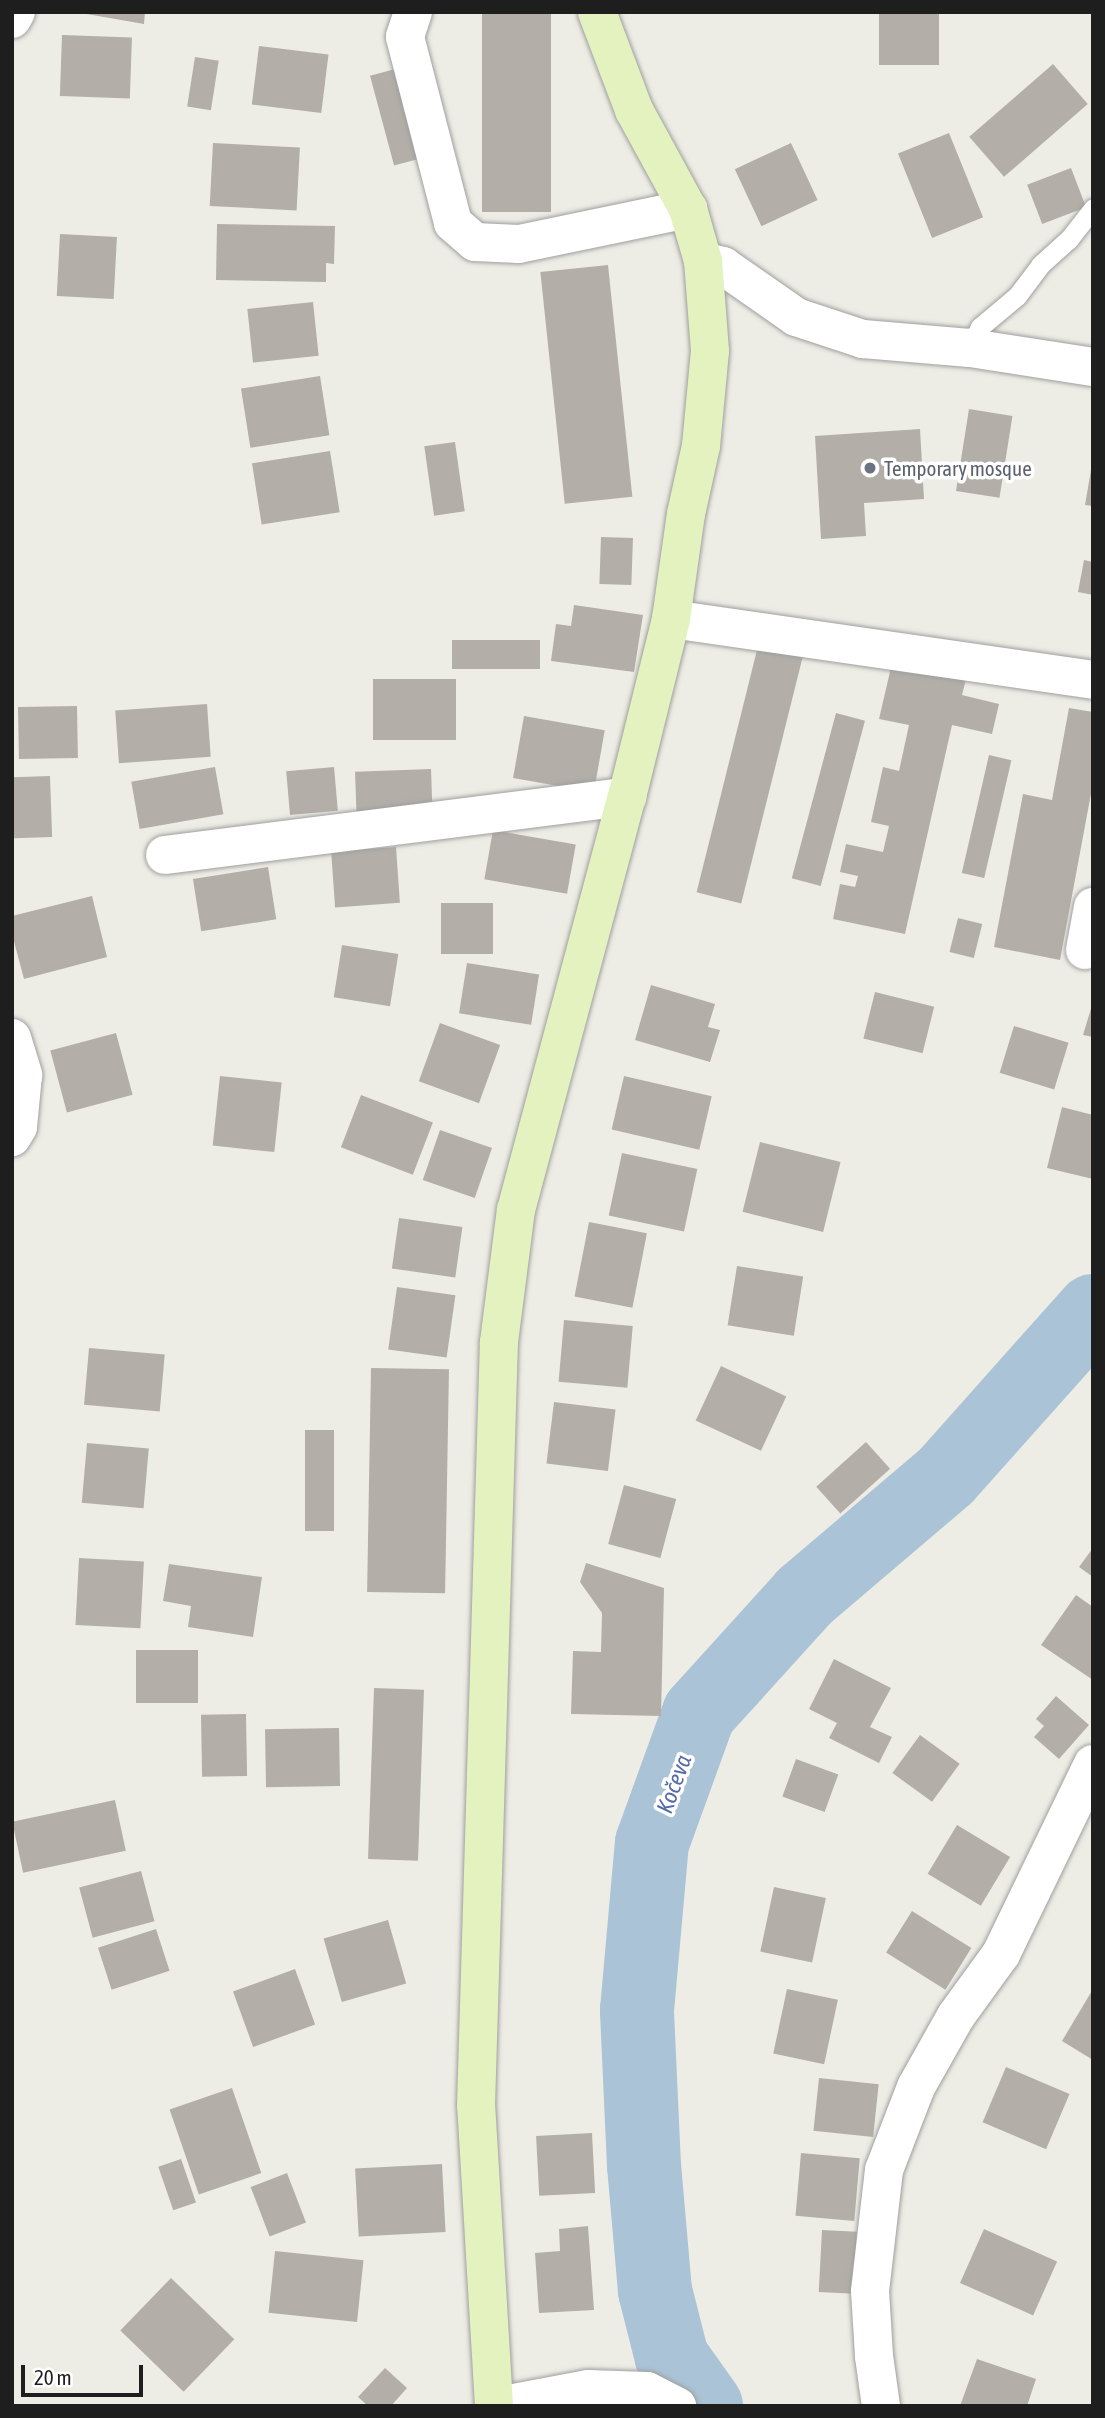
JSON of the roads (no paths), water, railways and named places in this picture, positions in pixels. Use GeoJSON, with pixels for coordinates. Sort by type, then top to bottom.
{"type":"FeatureCollection","features":[{"type":"Feature","properties":{"kind":"main road"},"geometry":{"type":"LineString","coordinates":[[496,2406],[476,2106],[499,1342],[516,1210],[627,797],[671,619],[686,514],[701,446],[710,351],[703,261],[688,209],[634,110],[597,12]]}},
{"type":"Feature","properties":{"kind":"street"},"geometry":{"type":"LineString","coordinates":[[12,19],[16,12]]}},
{"type":"Feature","properties":{"kind":"street"},"geometry":{"type":"LineString","coordinates":[[414,12],[405,37],[453,223],[475,242],[519,244],[688,209]]}},
{"type":"Feature","properties":{"kind":"street"},"geometry":{"type":"LineString","coordinates":[[703,261],[723,267],[796,317],[863,340],[970,348],[1093,367]]}},
{"type":"Feature","properties":{"kind":"street"},"geometry":{"type":"LineString","coordinates":[[671,619],[1093,680]]}},
{"type":"Feature","properties":{"kind":"street"},"geometry":{"type":"LineString","coordinates":[[165,855],[627,797]]}},
{"type":"Feature","properties":{"kind":"street"},"geometry":{"type":"LineString","coordinates":[[1085,950],[1093,906]]}},
{"type":"Feature","properties":{"kind":"street"},"geometry":{"type":"LineString","coordinates":[[12,1038],[23,1075],[18,1127],[12,1137]]}},
{"type":"Feature","properties":{"kind":"street"},"geometry":{"type":"LineString","coordinates":[[881,2406],[874,2356],[870,2291],[884,2170],[916,2087],[956,2016],[1001,1954],[1093,1764]]}},
{"type":"Feature","properties":{"kind":"street"},"geometry":{"type":"LineString","coordinates":[[496,2406],[588,2389],[647,2391],[677,2406]]}},
{"type":"Feature","properties":{"kind":"lane"},"geometry":{"type":"LineString","coordinates":[[970,348],[980,327],[1017,296],[1040,265],[1069,239],[1093,208]]}},
{"type":"Feature","properties":{"kind":"waterway","name":"Kočeva"},"geometry":{"type":"LineString","coordinates":[[706,2406],[672,2358],[655,2291],[644,2166],[637,2010],[652,1843],[699,1713],[805,1596],[946,1476],[1093,1311]]}},
{"type":"Feature","properties":{"kind":"place","name":"Temporary mosque"},"geometry":{"type":"Point","coordinates":[870,468]}}]}
